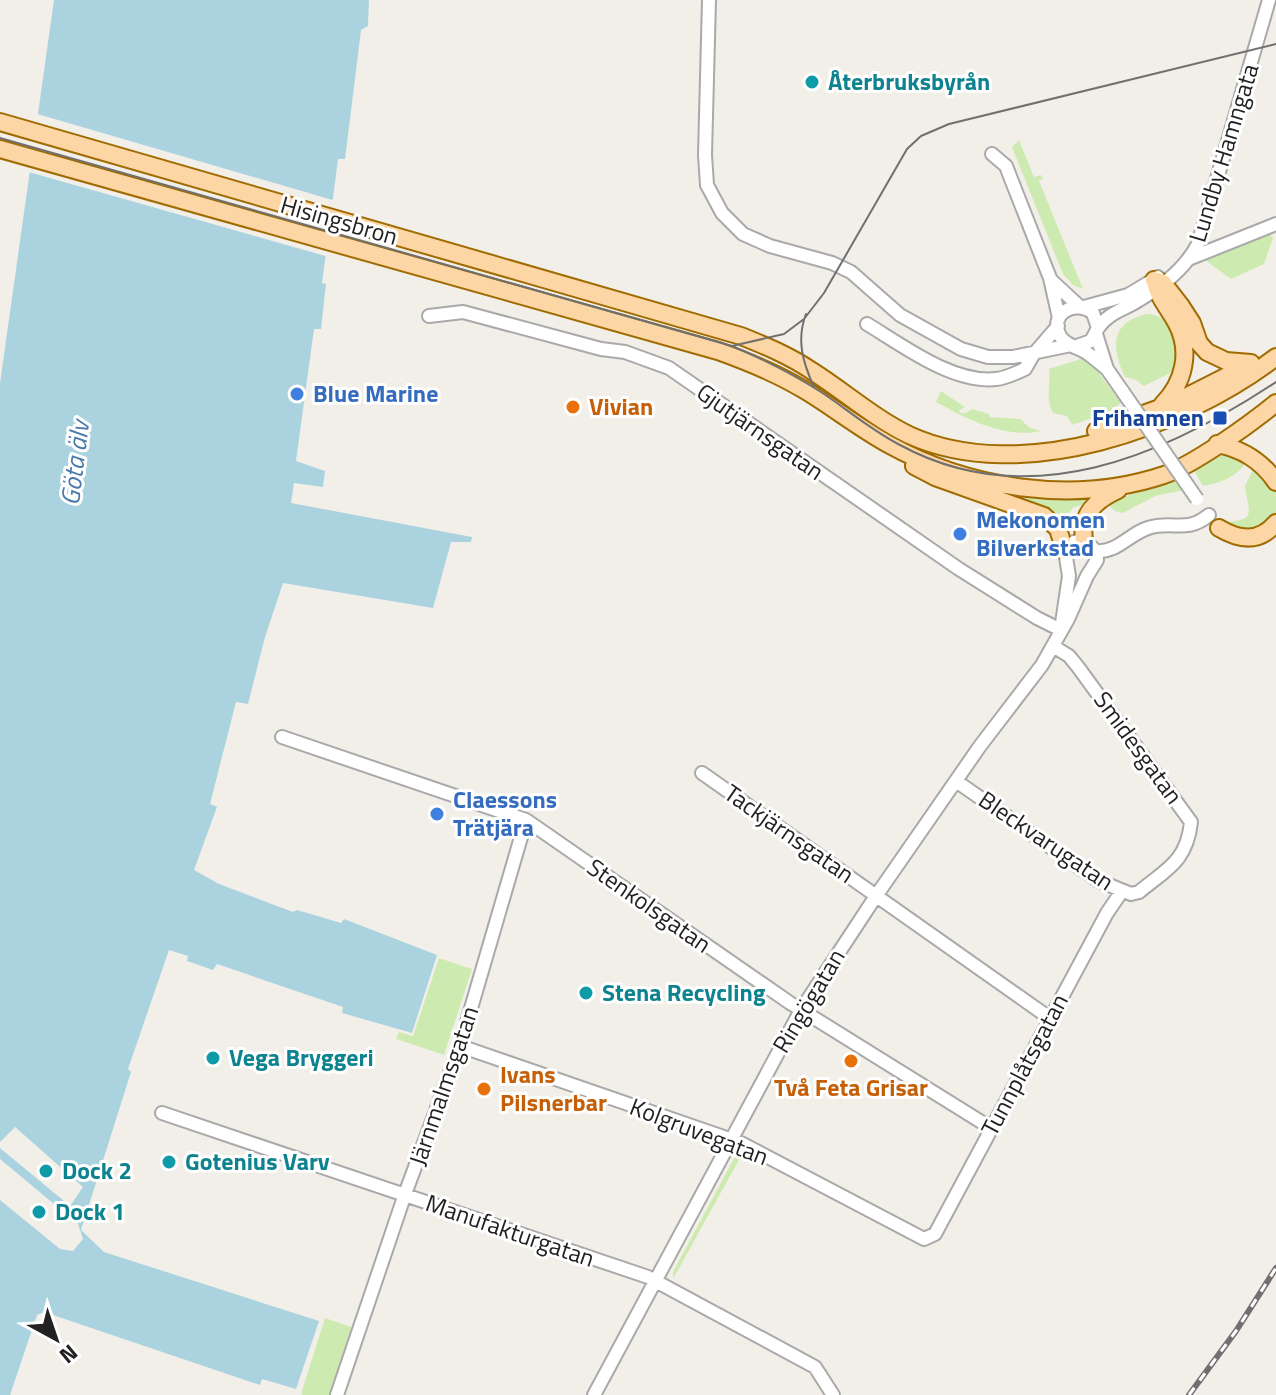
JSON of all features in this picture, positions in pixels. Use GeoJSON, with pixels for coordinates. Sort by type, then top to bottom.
{"type":"FeatureCollection","features":[{"type":"Feature","properties":{"kind":"main road","name":"Hisingsbron"},"geometry":{"type":"LineString","coordinates":[[0,122],[489,265],[680,317],[770,348],[816,373]]}},
{"type":"Feature","properties":{"kind":"main road","name":"Hisingsbron"},"geometry":{"type":"LineString","coordinates":[[0,149],[675,337],[757,365],[885,442]]}},
{"type":"Feature","properties":{"kind":"main road"},"geometry":{"type":"LineString","coordinates":[[1158,284],[1182,333],[1185,357],[1175,391],[1158,409]]}},
{"type":"Feature","properties":{"kind":"main road"},"geometry":{"type":"LineString","coordinates":[[1158,284],[1188,316],[1199,343],[1207,352],[1216,359],[1252,363]]}},
{"type":"Feature","properties":{"kind":"main road"},"geometry":{"type":"LineString","coordinates":[[816,373],[839,381],[908,423],[941,437],[1006,445],[1062,440],[1158,409],[1252,363],[1276,357]]}},
{"type":"Feature","properties":{"kind":"main road"},"geometry":{"type":"LineString","coordinates":[[816,373],[888,424],[922,440],[963,451],[1010,456],[1096,441],[1163,420],[1244,380],[1276,357]]}},
{"type":"Feature","properties":{"kind":"main road"},"geometry":{"type":"LineString","coordinates":[[885,442],[908,455],[997,483],[1069,490],[1165,474],[1217,444],[1276,403]]}},
{"type":"Feature","properties":{"kind":"main road"},"geometry":{"type":"LineString","coordinates":[[885,442],[896,454],[935,477],[1044,516],[1058,529],[1065,551]]}},
{"type":"Feature","properties":{"kind":"main road"},"geometry":{"type":"LineString","coordinates":[[1217,444],[1253,457],[1276,482]]}},
{"type":"Feature","properties":{"kind":"main road"},"geometry":{"type":"LineString","coordinates":[[1090,546],[1083,525],[1092,507],[1103,497],[1137,481]]}},
{"type":"Feature","properties":{"kind":"main road"},"geometry":{"type":"LineString","coordinates":[[1214,522],[1237,537],[1247,538],[1264,534],[1276,523]]}},
{"type":"Feature","properties":{"kind":"street"},"geometry":{"type":"LineString","coordinates":[[709,0],[707,185],[722,213],[743,234],[851,272],[900,315],[961,349],[988,357],[1033,355],[1089,343],[1097,331]]}},
{"type":"Feature","properties":{"kind":"street","name":"Lundby Hamngata"},"geometry":{"type":"LineString","coordinates":[[1097,331],[1109,314],[1138,301],[1184,267],[1190,259],[1200,239],[1269,0]]}},
{"type":"Feature","properties":{"kind":"street"},"geometry":{"type":"LineString","coordinates":[[992,154],[1006,166],[1050,278],[1061,338],[1107,369]]}},
{"type":"Feature","properties":{"kind":"street","name":"Lundby Hamngata"},"geometry":{"type":"LineString","coordinates":[[1190,259],[1276,224]]}},
{"type":"Feature","properties":{"kind":"street"},"geometry":{"type":"LineString","coordinates":[[1050,278],[1095,315],[1107,369],[1214,522],[1148,528],[1111,550],[1074,542],[1065,551]]}},
{"type":"Feature","properties":{"kind":"street","name":"Lundby Hamngata"},"geometry":{"type":"LineString","coordinates":[[1082,307],[1158,284]]}},
{"type":"Feature","properties":{"kind":"street"},"geometry":{"type":"LineString","coordinates":[[1138,301],[1168,309]]}},
{"type":"Feature","properties":{"kind":"street"},"geometry":{"type":"LineString","coordinates":[[867,324],[932,364],[973,377],[995,380],[1025,369],[1067,309],[1082,307]]}},
{"type":"Feature","properties":{"kind":"street","name":"Gjutjärnsgatan"},"geometry":{"type":"LineString","coordinates":[[429,316],[463,312],[601,349],[625,352],[669,368],[959,569],[1061,630]]}},
{"type":"Feature","properties":{"kind":"street","name":"Ringögatan"},"geometry":{"type":"LineString","coordinates":[[594,1395],[801,1010],[876,896],[1053,646],[1087,576],[1095,567],[1090,546]]}},
{"type":"Feature","properties":{"kind":"street","name":"Ringögatan"},"geometry":{"type":"LineString","coordinates":[[1061,630],[1069,576],[1065,551]]}},
{"type":"Feature","properties":{"kind":"street","name":"Smidesgatan"},"geometry":{"type":"LineString","coordinates":[[1053,646],[1069,656],[1191,822],[1183,855],[1139,892]]}},
{"type":"Feature","properties":{"kind":"street","name":"Stenkolsgatan"},"geometry":{"type":"LineString","coordinates":[[282,737],[526,820],[801,1010],[991,1128]]}},
{"type":"Feature","properties":{"kind":"street","name":"Tackjärnsgatan"},"geometry":{"type":"LineString","coordinates":[[702,773],[1051,1019]]}},
{"type":"Feature","properties":{"kind":"street","name":"Bleckvarugatan"},"geometry":{"type":"LineString","coordinates":[[956,781],[1099,881],[1131,894],[1139,892]]}},
{"type":"Feature","properties":{"kind":"street","name":"Järnmalmsgatan"},"geometry":{"type":"LineString","coordinates":[[337,1395],[405,1194],[460,1046],[526,820]]}},
{"type":"Feature","properties":{"kind":"street","name":"Tunnplåtsgatan"},"geometry":{"type":"LineString","coordinates":[[929,1238],[935,1234],[1107,913],[1122,891]]}},
{"type":"Feature","properties":{"kind":"street","name":"Kolgruvegatan"},"geometry":{"type":"LineString","coordinates":[[460,1046],[731,1140],[924,1239],[929,1238]]}},
{"type":"Feature","properties":{"kind":"street","name":"Manufakturgatan"},"geometry":{"type":"LineString","coordinates":[[162,1113],[655,1281],[815,1367],[833,1395]]}},
{"type":"Feature","properties":{"kind":"green space"},"geometry":{"type":"Polygon","coordinates":[[[1019,140],[1034,177],[1041,175],[1043,178],[1039,181],[1083,289],[1073,285],[1063,274],[1012,147],[1019,140]]]}},
{"type":"Feature","properties":{"kind":"green space"},"geometry":{"type":"Polygon","coordinates":[[[1269,234],[1273,238],[1264,264],[1231,279],[1205,260],[1269,234]]]}},
{"type":"Feature","properties":{"kind":"green space"},"geometry":{"type":"Polygon","coordinates":[[[1147,314],[1164,320],[1173,335],[1176,354],[1172,372],[1144,386],[1125,377],[1116,346],[1120,330],[1126,323],[1147,314]]]}},
{"type":"Feature","properties":{"kind":"green space"},"geometry":{"type":"Polygon","coordinates":[[[1087,357],[1121,403],[1107,413],[1072,425],[1067,416],[1053,413],[1049,398],[1049,369],[1087,357]]]}},
{"type":"Feature","properties":{"kind":"green space"},"geometry":{"type":"Polygon","coordinates":[[[941,391],[965,407],[959,410],[960,413],[972,409],[990,417],[1020,419],[1030,428],[1041,431],[1000,430],[973,421],[936,402],[941,391]]]}},
{"type":"Feature","properties":{"kind":"green space"},"geometry":{"type":"Polygon","coordinates":[[[1232,454],[1247,462],[1228,478],[1203,486],[1194,471],[1220,456],[1232,454]]]}},
{"type":"Feature","properties":{"kind":"green space"},"geometry":{"type":"Polygon","coordinates":[[[1254,467],[1276,490],[1276,517],[1272,522],[1243,533],[1224,522],[1242,519],[1248,514],[1245,486],[1254,467]]]}},
{"type":"Feature","properties":{"kind":"green space"},"geometry":{"type":"Polygon","coordinates":[[[946,476],[1094,497],[1087,504],[1074,507],[1059,524],[946,476]]]}},
{"type":"Feature","properties":{"kind":"green space"},"geometry":{"type":"Polygon","coordinates":[[[1176,479],[1184,490],[1155,496],[1123,513],[1106,503],[1176,479]]]}},
{"type":"Feature","properties":{"kind":"green space"},"geometry":{"type":"Polygon","coordinates":[[[439,958],[472,969],[444,1055],[396,1039],[399,1032],[413,1036],[439,958]]]}},
{"type":"Feature","properties":{"kind":"green space"},"geometry":{"type":"Polygon","coordinates":[[[741,1155],[746,1157],[745,1160],[740,1158],[673,1279],[673,1272],[732,1162],[741,1155]]]}},
{"type":"Feature","properties":{"kind":"green space"},"geometry":{"type":"Polygon","coordinates":[[[325,1318],[354,1328],[332,1395],[303,1395],[301,1394],[325,1318]]]}},
{"type":"Feature","properties":{"kind":"water","name":"Göta älv"},"geometry":{"type":"Polygon","coordinates":[[[54,0],[369,0],[368,26],[361,30],[345,159],[338,159],[322,283],[326,284],[321,329],[314,329],[296,461],[325,471],[323,487],[294,483],[291,503],[472,537],[471,542],[451,542],[433,608],[283,583],[248,704],[236,702],[210,804],[217,807],[194,870],[219,884],[293,912],[297,910],[341,923],[344,919],[437,955],[412,1033],[342,1013],[343,1007],[217,964],[213,970],[187,961],[188,956],[169,950],[128,1069],[131,1072],[81,1230],[104,1252],[319,1321],[296,1389],[262,1379],[260,1385],[44,1312],[37,1315],[10,1395],[0,1395],[0,1200],[60,1249],[73,1251],[83,1239],[78,1224],[0,1159],[0,1148],[70,1206],[83,1187],[15,1127],[0,1142],[0,383],[54,0]]]}},
{"type":"Feature","properties":{"kind":"pier"},"geometry":{"type":"Polygon","coordinates":[[[34,113],[336,201],[329,257],[25,171],[34,113]]]}},
{"type":"Feature","properties":{"kind":"tram line"},"geometry":{"type":"LineString","coordinates":[[732,346],[784,334],[804,319],[824,293],[907,149],[921,136],[949,124],[1276,44]]}},
{"type":"Feature","properties":{"kind":"tram line"},"geometry":{"type":"LineString","coordinates":[[0,138],[732,346],[802,380],[900,445],[949,465],[997,475],[1046,475],[1094,468],[1142,453],[1188,433],[1276,382]]}},
{"type":"Feature","properties":{"kind":"tram line"},"geometry":{"type":"LineString","coordinates":[[806,314],[801,333],[802,351],[814,387]]}},
{"type":"Feature","properties":{"kind":"railway"},"geometry":{"type":"LineString","coordinates":[[1189,1395],[1236,1331],[1276,1268]]}},
{"type":"Feature","properties":{"kind":"place","name":"Återbruksbyrån"},"geometry":{"type":"Point","coordinates":[812,82]}},
{"type":"Feature","properties":{"kind":"place","name":"Blue Marine"},"geometry":{"type":"Point","coordinates":[297,394]}},
{"type":"Feature","properties":{"kind":"place","name":"Vivian"},"geometry":{"type":"Point","coordinates":[573,407]}},
{"type":"Feature","properties":{"kind":"place","name":"Frihamnen"},"geometry":{"type":"Point","coordinates":[1220,418]}},
{"type":"Feature","properties":{"kind":"place","name":"Mekonomen Bilverkstad"},"geometry":{"type":"Point","coordinates":[960,534]}},
{"type":"Feature","properties":{"kind":"place","name":"Claessons Trätjära"},"geometry":{"type":"Point","coordinates":[437,814]}},
{"type":"Feature","properties":{"kind":"place","name":"Stena Recycling"},"geometry":{"type":"Point","coordinates":[586,993]}},
{"type":"Feature","properties":{"kind":"place","name":"Vega Bryggeri"},"geometry":{"type":"Point","coordinates":[213,1058]}},
{"type":"Feature","properties":{"kind":"place","name":"Två Feta Grisar"},"geometry":{"type":"Point","coordinates":[851,1061]}},
{"type":"Feature","properties":{"kind":"place","name":"Ivans Pilsnerbar"},"geometry":{"type":"Point","coordinates":[484,1089]}},
{"type":"Feature","properties":{"kind":"place","name":"Gotenius Varv"},"geometry":{"type":"Point","coordinates":[169,1162]}},
{"type":"Feature","properties":{"kind":"place","name":"Dock 2"},"geometry":{"type":"Point","coordinates":[46,1171]}},
{"type":"Feature","properties":{"kind":"place","name":"Dock 1"},"geometry":{"type":"Point","coordinates":[39,1212]}}]}
